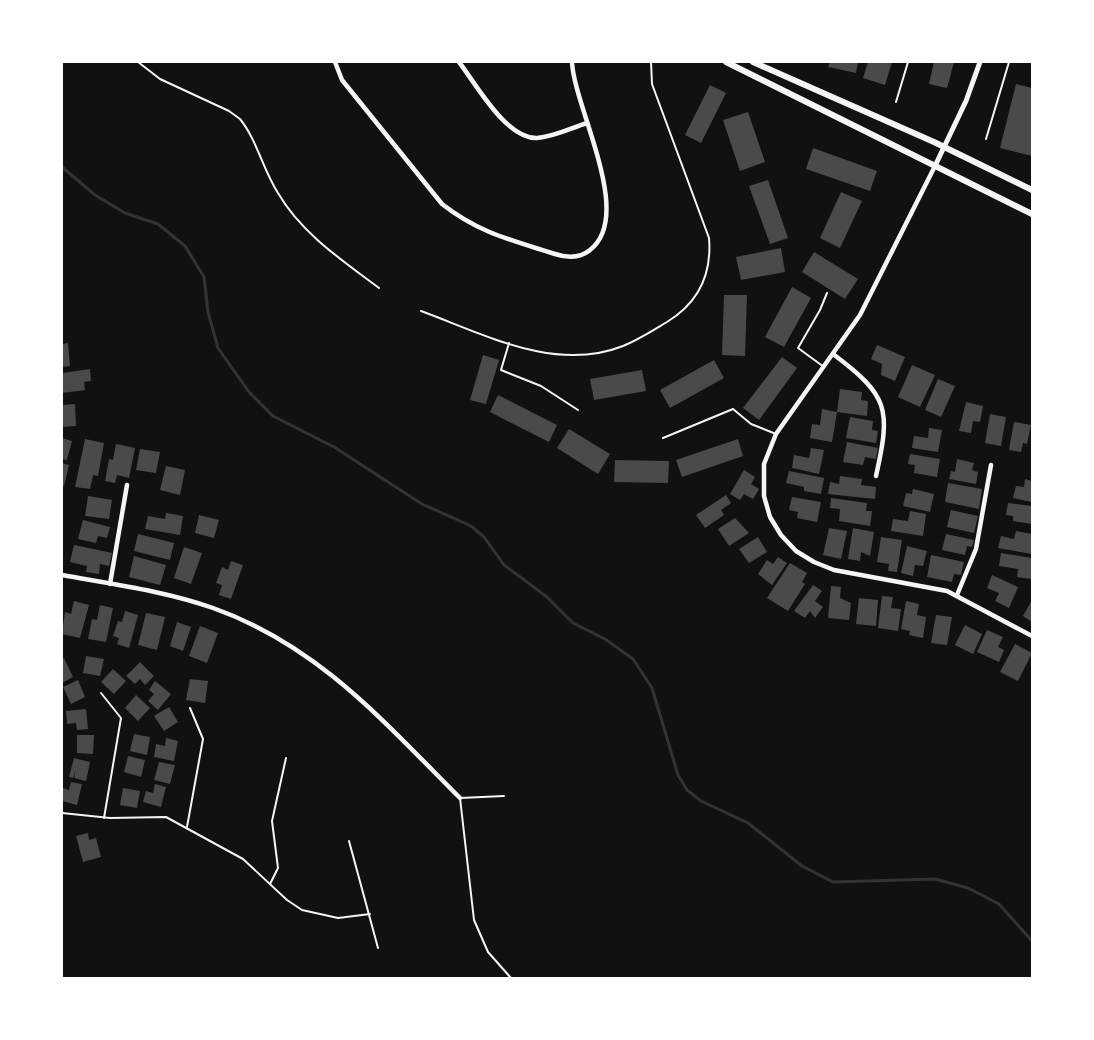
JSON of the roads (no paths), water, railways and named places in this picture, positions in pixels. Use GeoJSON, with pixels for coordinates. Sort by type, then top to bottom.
{"type":"FeatureCollection","features":[{"type":"Feature","properties":{"kind":"main road"},"geometry":{"type":"LineString","coordinates":[[726,62],[1032,214]]}},
{"type":"Feature","properties":{"kind":"main road"},"geometry":{"type":"LineString","coordinates":[[753,62],[944,147],[1032,190]]}},
{"type":"Feature","properties":{"kind":"street"},"geometry":{"type":"LineString","coordinates":[[335,62],[342,80],[428,190],[442,204],[475,228],[493,236],[563,257],[579,256],[589,251],[598,242],[603,227],[606,201],[604,174],[574,82],[572,62]]}},
{"type":"Feature","properties":{"kind":"street"},"geometry":{"type":"LineString","coordinates":[[459,62],[506,123],[519,134],[540,138],[587,123]]}},
{"type":"Feature","properties":{"kind":"street"},"geometry":{"type":"LineString","coordinates":[[980,62],[966,101],[860,315],[776,434],[764,464],[764,496],[775,526],[796,551],[814,562],[834,570],[932,587],[957,595],[1032,636]]}},
{"type":"Feature","properties":{"kind":"street"},"geometry":{"type":"LineString","coordinates":[[833,354],[868,382],[881,402],[885,434],[876,476]]}},
{"type":"Feature","properties":{"kind":"street"},"geometry":{"type":"LineString","coordinates":[[957,595],[977,542],[992,465]]}},
{"type":"Feature","properties":{"kind":"street"},"geometry":{"type":"LineString","coordinates":[[110,584],[127,485]]}},
{"type":"Feature","properties":{"kind":"street"},"geometry":{"type":"LineString","coordinates":[[62,575],[212,608],[256,625],[297,648],[335,675],[460,798]]}},
{"type":"Feature","properties":{"kind":"lane"},"geometry":{"type":"LineString","coordinates":[[138,62],[160,79],[229,111],[240,119],[276,191],[288,208],[331,251],[379,288]]}},
{"type":"Feature","properties":{"kind":"lane"},"geometry":{"type":"LineString","coordinates":[[421,311],[509,343],[555,355],[605,352],[637,340],[678,315],[692,302],[702,285],[708,267],[709,238],[652,84],[651,62]]}},
{"type":"Feature","properties":{"kind":"lane"},"geometry":{"type":"LineString","coordinates":[[896,102],[908,62]]}},
{"type":"Feature","properties":{"kind":"lane"},"geometry":{"type":"LineString","coordinates":[[986,139],[1009,62]]}},
{"type":"Feature","properties":{"kind":"lane"},"geometry":{"type":"LineString","coordinates":[[824,367],[798,348],[827,293]]}},
{"type":"Feature","properties":{"kind":"lane"},"geometry":{"type":"LineString","coordinates":[[509,343],[501,370],[542,386],[578,410]]}},
{"type":"Feature","properties":{"kind":"lane"},"geometry":{"type":"LineString","coordinates":[[663,438],[733,409],[751,424],[776,434]]}},
{"type":"Feature","properties":{"kind":"lane"},"geometry":{"type":"LineString","coordinates":[[101,693],[121,718],[104,818]]}},
{"type":"Feature","properties":{"kind":"lane"},"geometry":{"type":"LineString","coordinates":[[187,827],[203,739],[190,708]]}},
{"type":"Feature","properties":{"kind":"lane"},"geometry":{"type":"LineString","coordinates":[[270,884],[278,868],[272,821],[286,758]]}},
{"type":"Feature","properties":{"kind":"lane"},"geometry":{"type":"LineString","coordinates":[[504,796],[460,798],[474,920],[488,952],[511,978]]}},
{"type":"Feature","properties":{"kind":"lane"},"geometry":{"type":"LineString","coordinates":[[62,813],[104,818],[161,816],[187,827],[243,859],[286,900],[311,914],[338,918],[370,914]]}},
{"type":"Feature","properties":{"kind":"lane"},"geometry":{"type":"LineString","coordinates":[[349,841],[378,948]]}},
{"type":"Feature","properties":{"kind":"waterway"},"geometry":{"type":"LineString","coordinates":[[62,167],[95,195],[125,213],[158,224],[185,246],[204,277],[208,312],[218,348],[249,392],[273,416],[334,447],[422,504],[471,526],[484,537],[504,565],[547,597],[573,623],[605,639],[633,659],[652,688],[678,775],[687,790],[701,801],[748,823],[802,866],[833,882],[935,879],[968,888],[999,904],[1032,941]]}}]}
